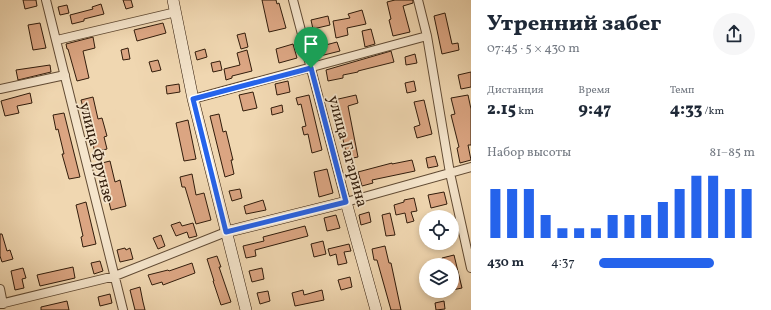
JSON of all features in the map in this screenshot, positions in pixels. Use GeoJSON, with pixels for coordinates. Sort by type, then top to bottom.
{"type":"FeatureCollection","features":[{"type":"Feature","properties":{"kind":"main road"},"geometry":{"type":"LineString","coordinates":[[173,0],[193,99],[246,310]]}},
{"type":"Feature","properties":{"kind":"main road"},"geometry":{"type":"LineString","coordinates":[[226,232],[346,202]]}},
{"type":"Feature","properties":{"kind":"main road","name":"улица Гагарина"},"geometry":{"type":"LineString","coordinates":[[346,202],[376,310]]}},
{"type":"Feature","properties":{"kind":"street","name":"улица Фрунзе"},"geometry":{"type":"LineString","coordinates":[[46,0],[123,310]]}},
{"type":"Feature","properties":{"kind":"street","name":"улица Гагарина"},"geometry":{"type":"LineString","coordinates":[[293,0],[346,202]]}},
{"type":"Feature","properties":{"kind":"street"},"geometry":{"type":"LineString","coordinates":[[418,0],[427,36],[450,173],[471,268]]}},
{"type":"Feature","properties":{"kind":"street"},"geometry":{"type":"LineString","coordinates":[[57,40],[176,12]]}},
{"type":"Feature","properties":{"kind":"street"},"geometry":{"type":"LineString","coordinates":[[193,99],[427,36]]}},
{"type":"Feature","properties":{"kind":"street"},"geometry":{"type":"LineString","coordinates":[[0,89],[65,75]]}},
{"type":"Feature","properties":{"kind":"street"},"geometry":{"type":"LineString","coordinates":[[346,202],[471,167]]}},
{"type":"Feature","properties":{"kind":"street"},"geometry":{"type":"LineString","coordinates":[[0,289],[2,304],[114,276],[226,232]]}},
{"type":"Feature","properties":{"kind":"building"},"geometry":{"type":"Polygon","coordinates":[[[23,0],[36,0],[37,6],[25,9],[23,0]]]}},
{"type":"Feature","properties":{"kind":"building"},"geometry":{"type":"Polygon","coordinates":[[[123,0],[131,0],[133,7],[126,9],[123,0]]]}},
{"type":"Feature","properties":{"kind":"building"},"geometry":{"type":"Polygon","coordinates":[[[262,0],[276,0],[277,4],[279,3],[286,28],[269,32],[262,0]]]}},
{"type":"Feature","properties":{"kind":"building"},"geometry":{"type":"Polygon","coordinates":[[[395,0],[413,0],[413,3],[403,6],[410,32],[393,36],[387,2],[395,0]]]}},
{"type":"Feature","properties":{"kind":"building"},"geometry":{"type":"Polygon","coordinates":[[[101,4],[104,14],[72,24],[70,15],[93,9],[92,7],[101,4]]]}},
{"type":"Feature","properties":{"kind":"building"},"geometry":{"type":"Polygon","coordinates":[[[67,5],[69,13],[60,15],[58,7],[67,5]]]}},
{"type":"Feature","properties":{"kind":"building"},"geometry":{"type":"Polygon","coordinates":[[[362,10],[366,24],[347,28],[348,35],[336,38],[333,21],[350,18],[348,14],[362,10]]]}},
{"type":"Feature","properties":{"kind":"building"},"geometry":{"type":"Polygon","coordinates":[[[445,13],[452,44],[458,43],[459,50],[442,54],[434,16],[445,13]]]}},
{"type":"Feature","properties":{"kind":"building"},"geometry":{"type":"Polygon","coordinates":[[[328,16],[330,25],[313,29],[311,20],[328,16]]]}},
{"type":"Feature","properties":{"kind":"building"},"geometry":{"type":"Polygon","coordinates":[[[40,23],[46,48],[33,50],[28,25],[40,23]]]}},
{"type":"Feature","properties":{"kind":"building"},"geometry":{"type":"Polygon","coordinates":[[[163,23],[166,33],[137,41],[134,30],[163,23]]]}},
{"type":"Feature","properties":{"kind":"building"},"geometry":{"type":"Polygon","coordinates":[[[371,29],[375,44],[365,47],[362,31],[371,29]]]}},
{"type":"Feature","properties":{"kind":"building"},"geometry":{"type":"Polygon","coordinates":[[[245,33],[248,47],[241,49],[237,35],[245,33]]]}},
{"type":"Feature","properties":{"kind":"building"},"geometry":{"type":"Polygon","coordinates":[[[93,37],[95,48],[83,51],[89,78],[77,81],[66,44],[93,37]]]}},
{"type":"Feature","properties":{"kind":"building"},"geometry":{"type":"Polygon","coordinates":[[[337,42],[340,51],[320,56],[318,47],[337,42]]]}},
{"type":"Feature","properties":{"kind":"building"},"geometry":{"type":"Polygon","coordinates":[[[293,44],[297,58],[279,63],[276,49],[293,44]]]}},
{"type":"Feature","properties":{"kind":"building"},"geometry":{"type":"Polygon","coordinates":[[[128,48],[130,59],[123,60],[121,50],[128,48]]]}},
{"type":"Feature","properties":{"kind":"building"},"geometry":{"type":"Polygon","coordinates":[[[205,49],[207,57],[197,60],[195,52],[205,49]]]}},
{"type":"Feature","properties":{"kind":"building"},"geometry":{"type":"Polygon","coordinates":[[[247,50],[252,71],[232,76],[232,78],[226,80],[224,69],[240,65],[237,53],[247,50]]]}},
{"type":"Feature","properties":{"kind":"building"},"geometry":{"type":"Polygon","coordinates":[[[391,51],[394,62],[343,75],[343,78],[328,81],[326,70],[391,51]]]}},
{"type":"Feature","properties":{"kind":"building"},"geometry":{"type":"Polygon","coordinates":[[[415,54],[417,63],[406,65],[405,57],[415,54]]]}},
{"type":"Feature","properties":{"kind":"building"},"geometry":{"type":"Polygon","coordinates":[[[158,60],[161,70],[152,72],[149,62],[158,60]]]}},
{"type":"Feature","properties":{"kind":"building"},"geometry":{"type":"Polygon","coordinates":[[[220,61],[222,70],[213,72],[211,63],[220,61]]]}},
{"type":"Feature","properties":{"kind":"building"},"geometry":{"type":"Polygon","coordinates":[[[50,65],[51,72],[18,80],[16,70],[50,65]]]}},
{"type":"Feature","properties":{"kind":"building"},"geometry":{"type":"Polygon","coordinates":[[[471,72],[471,87],[461,89],[458,75],[471,72]]]}},
{"type":"Feature","properties":{"kind":"building"},"geometry":{"type":"Polygon","coordinates":[[[288,81],[290,92],[277,95],[275,84],[288,81]]]}},
{"type":"Feature","properties":{"kind":"building"},"geometry":{"type":"Polygon","coordinates":[[[414,81],[416,91],[407,93],[405,83],[414,81]]]}},
{"type":"Feature","properties":{"kind":"building"},"geometry":{"type":"Polygon","coordinates":[[[179,84],[180,92],[167,94],[166,86],[179,84]]]}},
{"type":"Feature","properties":{"kind":"building"},"geometry":{"type":"Polygon","coordinates":[[[253,92],[257,108],[243,111],[239,95],[253,92]]]}},
{"type":"Feature","properties":{"kind":"building"},"geometry":{"type":"Polygon","coordinates":[[[30,93],[32,103],[17,106],[19,113],[5,116],[1,101],[30,93]]]}},
{"type":"Feature","properties":{"kind":"building"},"geometry":{"type":"Polygon","coordinates":[[[309,95],[322,150],[312,153],[308,134],[304,135],[302,127],[306,126],[301,104],[298,105],[296,98],[309,95]]]}},
{"type":"Feature","properties":{"kind":"building"},"geometry":{"type":"Polygon","coordinates":[[[356,95],[358,103],[348,106],[358,157],[348,159],[334,100],[356,95]]]}},
{"type":"Feature","properties":{"kind":"building"},"geometry":{"type":"Polygon","coordinates":[[[468,95],[471,109],[471,145],[468,145],[471,160],[460,163],[457,148],[459,147],[451,115],[455,114],[451,98],[468,95]]]}},
{"type":"Feature","properties":{"kind":"building"},"geometry":{"type":"Polygon","coordinates":[[[93,97],[98,119],[102,118],[107,136],[104,137],[107,149],[95,152],[93,145],[95,144],[87,111],[84,111],[81,100],[93,97]]]}},
{"type":"Feature","properties":{"kind":"building"},"geometry":{"type":"Polygon","coordinates":[[[424,100],[432,134],[417,138],[414,127],[420,125],[414,102],[424,100]]]}},
{"type":"Feature","properties":{"kind":"building"},"geometry":{"type":"Polygon","coordinates":[[[282,105],[283,112],[272,115],[271,108],[282,105]]]}},
{"type":"Feature","properties":{"kind":"building"},"geometry":{"type":"Polygon","coordinates":[[[64,113],[80,177],[69,179],[62,154],[64,154],[58,129],[56,130],[53,115],[64,113]]]}},
{"type":"Feature","properties":{"kind":"building"},"geometry":{"type":"Polygon","coordinates":[[[219,114],[223,132],[226,131],[233,160],[231,160],[234,174],[225,177],[210,116],[219,114]]]}},
{"type":"Feature","properties":{"kind":"building"},"geometry":{"type":"Polygon","coordinates":[[[188,120],[196,159],[184,161],[176,123],[188,120]]]}},
{"type":"Feature","properties":{"kind":"building"},"geometry":{"type":"Polygon","coordinates":[[[435,156],[438,166],[428,168],[426,158],[435,156]]]}},
{"type":"Feature","properties":{"kind":"building"},"geometry":{"type":"Polygon","coordinates":[[[412,160],[415,171],[372,180],[373,183],[362,186],[358,172],[392,163],[412,160]]]}},
{"type":"Feature","properties":{"kind":"building"},"geometry":{"type":"Polygon","coordinates":[[[110,161],[115,182],[120,180],[126,206],[111,210],[103,173],[100,174],[98,164],[110,161]]]}},
{"type":"Feature","properties":{"kind":"building"},"geometry":{"type":"Polygon","coordinates":[[[327,169],[333,193],[319,197],[314,172],[327,169]]]}},
{"type":"Feature","properties":{"kind":"building"},"geometry":{"type":"Polygon","coordinates":[[[192,174],[196,195],[204,193],[211,220],[196,224],[185,187],[182,187],[180,177],[192,174]]]}},
{"type":"Feature","properties":{"kind":"building"},"geometry":{"type":"Polygon","coordinates":[[[240,189],[242,198],[232,201],[229,191],[240,189]]]}},
{"type":"Feature","properties":{"kind":"building"},"geometry":{"type":"Polygon","coordinates":[[[444,192],[447,204],[431,208],[428,195],[444,192]]]}},
{"type":"Feature","properties":{"kind":"building"},"geometry":{"type":"Polygon","coordinates":[[[414,198],[417,211],[411,212],[414,221],[407,223],[405,213],[396,215],[394,205],[404,202],[404,200],[414,198]]]}},
{"type":"Feature","properties":{"kind":"building"},"geometry":{"type":"Polygon","coordinates":[[[263,200],[266,210],[246,214],[244,206],[263,200]]]}},
{"type":"Feature","properties":{"kind":"building"},"geometry":{"type":"Polygon","coordinates":[[[86,202],[96,244],[83,247],[81,237],[83,236],[76,205],[86,202]]]}},
{"type":"Feature","properties":{"kind":"building"},"geometry":{"type":"Polygon","coordinates":[[[369,212],[371,222],[361,225],[359,215],[369,212]]]}},
{"type":"Feature","properties":{"kind":"building"},"geometry":{"type":"Polygon","coordinates":[[[390,213],[395,235],[386,236],[382,215],[390,213]]]}},
{"type":"Feature","properties":{"kind":"building"},"geometry":{"type":"Polygon","coordinates":[[[336,215],[340,228],[327,231],[324,218],[336,215]]]}},
{"type":"Feature","properties":{"kind":"building"},"geometry":{"type":"Polygon","coordinates":[[[180,222],[182,226],[193,223],[197,236],[189,238],[187,232],[176,236],[171,225],[180,222]]]}},
{"type":"Feature","properties":{"kind":"building"},"geometry":{"type":"Polygon","coordinates":[[[305,226],[308,236],[255,250],[256,256],[246,258],[243,246],[264,241],[263,237],[305,226]]]}},
{"type":"Feature","properties":{"kind":"building"},"geometry":{"type":"Polygon","coordinates":[[[0,234],[2,234],[7,251],[10,250],[13,259],[2,262],[0,256],[0,234]]]}},
{"type":"Feature","properties":{"kind":"building"},"geometry":{"type":"Polygon","coordinates":[[[161,235],[165,246],[158,249],[153,238],[161,235]]]}},
{"type":"Feature","properties":{"kind":"building"},"geometry":{"type":"Polygon","coordinates":[[[323,241],[326,254],[314,257],[311,244],[323,241]]]}},
{"type":"Feature","properties":{"kind":"building"},"geometry":{"type":"Polygon","coordinates":[[[349,244],[351,251],[344,252],[347,263],[338,265],[336,254],[330,256],[328,249],[349,244]]]}},
{"type":"Feature","properties":{"kind":"building"},"geometry":{"type":"Polygon","coordinates":[[[385,246],[389,263],[391,263],[401,310],[391,310],[377,260],[374,260],[372,249],[385,246]]]}},
{"type":"Feature","properties":{"kind":"building"},"geometry":{"type":"Polygon","coordinates":[[[125,248],[126,250],[130,248],[133,259],[120,262],[117,250],[125,248]]]}},
{"type":"Feature","properties":{"kind":"building"},"geometry":{"type":"Polygon","coordinates":[[[454,255],[455,258],[442,258],[454,255]]]}},
{"type":"Feature","properties":{"kind":"building"},"geometry":{"type":"Polygon","coordinates":[[[217,256],[221,267],[219,267],[231,302],[221,305],[207,259],[217,256]]]}},
{"type":"Feature","properties":{"kind":"building"},"geometry":{"type":"Polygon","coordinates":[[[100,261],[103,271],[94,274],[91,263],[100,261]]]}},
{"type":"Feature","properties":{"kind":"building"},"geometry":{"type":"Polygon","coordinates":[[[192,263],[195,273],[163,285],[162,282],[152,285],[148,275],[169,271],[192,263]]]}},
{"type":"Feature","properties":{"kind":"building"},"geometry":{"type":"Polygon","coordinates":[[[73,267],[75,278],[40,286],[37,275],[73,267]]]}},
{"type":"Feature","properties":{"kind":"building"},"geometry":{"type":"Polygon","coordinates":[[[23,268],[26,278],[22,279],[24,288],[15,290],[11,271],[23,268]]]}},
{"type":"Feature","properties":{"kind":"building"},"geometry":{"type":"Polygon","coordinates":[[[262,268],[264,279],[252,282],[249,271],[262,268]]]}},
{"type":"Feature","properties":{"kind":"building"},"geometry":{"type":"Polygon","coordinates":[[[459,276],[462,288],[459,289],[459,276]]]}},
{"type":"Feature","properties":{"kind":"building"},"geometry":{"type":"Polygon","coordinates":[[[350,277],[352,287],[341,290],[338,280],[350,277]]]}},
{"type":"Feature","properties":{"kind":"building"},"geometry":{"type":"Polygon","coordinates":[[[140,287],[145,310],[135,310],[130,290],[140,287]]]}},
{"type":"Feature","properties":{"kind":"building"},"geometry":{"type":"Polygon","coordinates":[[[303,290],[304,295],[322,290],[324,300],[295,306],[292,293],[303,290]]]}},
{"type":"Feature","properties":{"kind":"building"},"geometry":{"type":"Polygon","coordinates":[[[268,291],[270,301],[260,304],[257,293],[268,291]]]}},
{"type":"Feature","properties":{"kind":"building"},"geometry":{"type":"Polygon","coordinates":[[[110,294],[112,303],[100,306],[98,297],[110,294]]]}},
{"type":"Feature","properties":{"kind":"building"},"geometry":{"type":"Polygon","coordinates":[[[67,301],[69,310],[41,310],[41,307],[67,301]]]}},
{"type":"Feature","properties":{"kind":"building"},"geometry":{"type":"Polygon","coordinates":[[[444,301],[445,309],[436,310],[435,303],[444,301]]]}},
{"type":"Feature","properties":{"kind":"route"},"geometry":{"type":"LineString","coordinates":[[311,68],[346,202],[226,232],[193,99],[311,68]]}}]}
